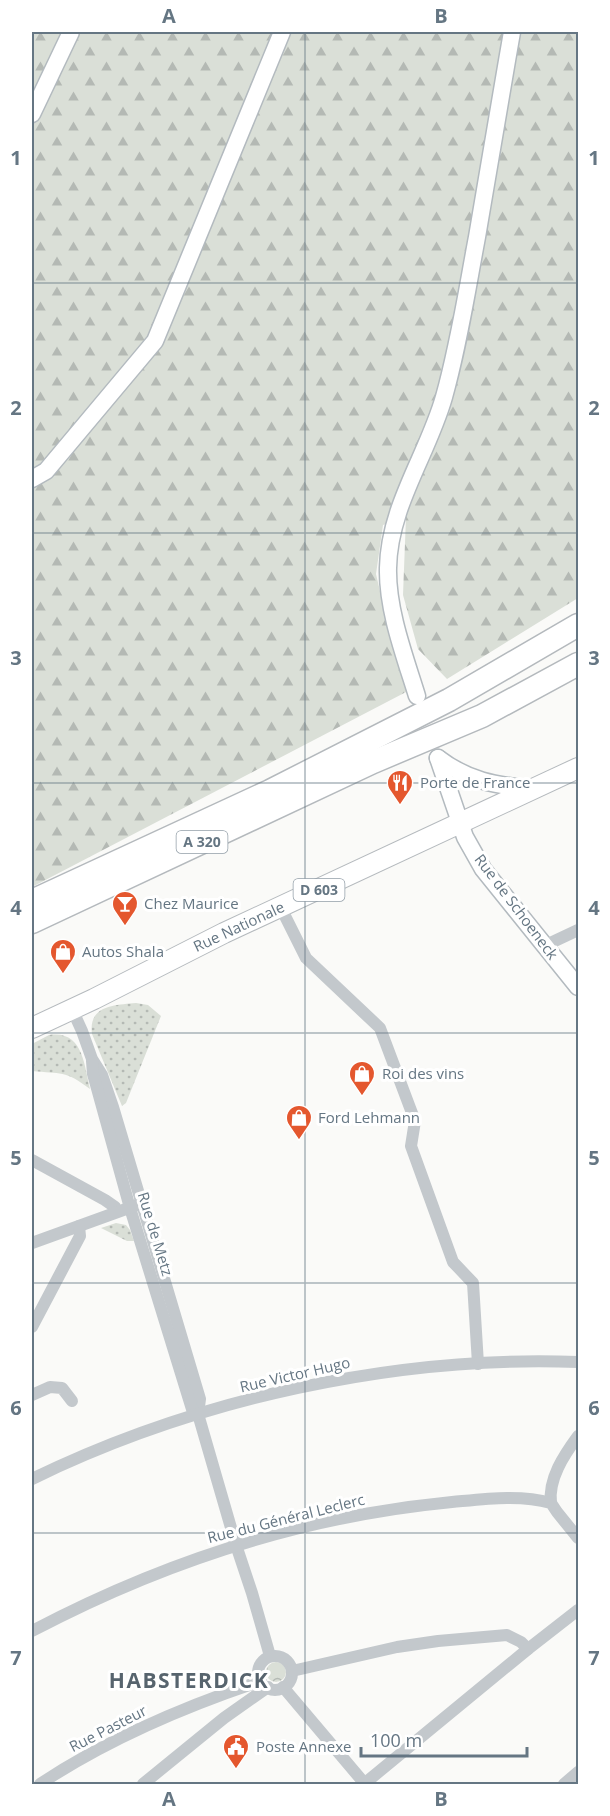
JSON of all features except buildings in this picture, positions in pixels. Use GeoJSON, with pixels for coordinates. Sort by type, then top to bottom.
{"type":"FeatureCollection","features":[{"type":"Feature","properties":{"kind":"highway"},"geometry":{"type":"LineString","coordinates":[[449,700],[514,650],[579,608]]}},
{"type":"Feature","properties":{"kind":"highway","name":"A 320"},"geometry":{"type":"LineString","coordinates":[[32,901],[270,791],[449,700],[579,625]]}},
{"type":"Feature","properties":{"kind":"highway","name":"A 320"},"geometry":{"type":"LineString","coordinates":[[32,922],[373,762],[461,716],[579,647]]}},
{"type":"Feature","properties":{"kind":"highway"},"geometry":{"type":"LineString","coordinates":[[373,762],[482,716],[579,664]]}},
{"type":"Feature","properties":{"kind":"main road"},"geometry":{"type":"LineString","coordinates":[[32,114],[71,32]]}},
{"type":"Feature","properties":{"kind":"main road"},"geometry":{"type":"LineString","coordinates":[[32,479],[46,471],[155,340],[282,32]]}},
{"type":"Feature","properties":{"kind":"main road"},"geometry":{"type":"LineString","coordinates":[[417,696],[399,637],[392,604],[388,568],[391,545],[406,490],[444,399],[463,316],[512,32]]}},
{"type":"Feature","properties":{"kind":"main road","name":"Rue de Schoeneck"},"geometry":{"type":"LineString","coordinates":[[531,789],[495,785],[471,778],[454,771],[438,758],[460,823],[483,869],[579,987]]}},
{"type":"Feature","properties":{"kind":"main road","name":"Rue Nationale"},"geometry":{"type":"LineString","coordinates":[[32,1028],[184,952],[579,768]]}},
{"type":"Feature","properties":{"kind":"street"},"geometry":{"type":"LineString","coordinates":[[281,908],[306,957],[380,1028],[415,1121],[411,1146],[453,1262],[473,1284],[478,1364]]}},
{"type":"Feature","properties":{"kind":"street"},"geometry":{"type":"LineString","coordinates":[[544,946],[579,930]]}},
{"type":"Feature","properties":{"kind":"street","name":"Rue de Metz"},"geometry":{"type":"LineString","coordinates":[[72,1009],[92,1059],[105,1083],[128,1179],[176,1336],[200,1400],[198,1414],[270,1656]]}},
{"type":"Feature","properties":{"kind":"street"},"geometry":{"type":"LineString","coordinates":[[32,1160],[105,1200],[115,1207],[116,1212]]}},
{"type":"Feature","properties":{"kind":"street"},"geometry":{"type":"LineString","coordinates":[[32,1243],[136,1206]]}},
{"type":"Feature","properties":{"kind":"street"},"geometry":{"type":"LineString","coordinates":[[32,1327],[80,1236],[79,1226]]}},
{"type":"Feature","properties":{"kind":"street","name":"Rue Victor Hugo"},"geometry":{"type":"LineString","coordinates":[[32,1479],[111,1444],[198,1414],[301,1387],[402,1371],[478,1364],[531,1360],[579,1362]]}},
{"type":"Feature","properties":{"kind":"street"},"geometry":{"type":"LineString","coordinates":[[32,1395],[50,1387],[62,1388],[72,1401]]}},
{"type":"Feature","properties":{"kind":"street"},"geometry":{"type":"LineString","coordinates":[[579,1436],[556,1474],[550,1490],[554,1507],[579,1538]]}},
{"type":"Feature","properties":{"kind":"street","name":"Rue du Général Leclerc"},"geometry":{"type":"LineString","coordinates":[[32,1631],[122,1587],[191,1559],[337,1519],[391,1509],[504,1498],[536,1498],[554,1507]]}},
{"type":"Feature","properties":{"kind":"street"},"geometry":{"type":"LineString","coordinates":[[142,1785],[264,1684],[258,1672],[259,1666],[270,1656],[280,1656],[291,1666],[290,1680],[283,1687],[364,1784],[528,1648],[579,1610]]}},
{"type":"Feature","properties":{"kind":"street"},"geometry":{"type":"LineString","coordinates":[[292,1671],[386,1649],[438,1641],[507,1635],[528,1648]]}},
{"type":"Feature","properties":{"kind":"street","name":"Rue Pasteur"},"geometry":{"type":"LineString","coordinates":[[40,1785],[81,1759],[152,1723],[212,1698],[264,1684],[278,1689],[283,1687]]}},
{"type":"Feature","properties":{"kind":"street"},"geometry":{"type":"LineString","coordinates":[[564,1785],[579,1772]]}},
{"type":"Feature","properties":{"kind":"green space"},"geometry":{"type":"Polygon","coordinates":[[[32,32],[578,32],[578,598],[447,679],[418,649],[403,595],[406,517],[383,525],[376,574],[389,630],[408,691],[32,887],[32,32]]]}},
{"type":"Feature","properties":{"kind":"green space"},"geometry":{"type":"Polygon","coordinates":[[[136,1003],[148,1005],[161,1016],[126,1103],[122,1106],[92,1034],[92,1024],[94,1017],[105,1008],[136,1003]]]}},
{"type":"Feature","properties":{"kind":"green space"},"geometry":{"type":"Polygon","coordinates":[[[49,1035],[60,1035],[75,1043],[83,1060],[90,1089],[68,1076],[32,1071],[32,1044],[49,1035]]]}},
{"type":"Feature","properties":{"kind":"green space"},"geometry":{"type":"Polygon","coordinates":[[[116,1223],[126,1225],[134,1241],[127,1241],[101,1228],[116,1223]]]}},
{"type":"Feature","properties":{"kind":"green space"},"geometry":{"type":"Polygon","coordinates":[[[276,1662],[283,1665],[286,1672],[283,1679],[276,1682],[269,1679],[266,1672],[269,1665],[276,1662]]]}},
{"type":"Feature","properties":{"kind":"place","name":"Porte de France"},"geometry":{"type":"Point","coordinates":[400,806]}},
{"type":"Feature","properties":{"kind":"place","name":"Chez Maurice"},"geometry":{"type":"Point","coordinates":[125,927]}},
{"type":"Feature","properties":{"kind":"place","name":"Autos Shala"},"geometry":{"type":"Point","coordinates":[63,975]}},
{"type":"Feature","properties":{"kind":"place","name":"Roi des vins"},"geometry":{"type":"Point","coordinates":[362,1097]}},
{"type":"Feature","properties":{"kind":"place","name":"Ford Lehmann"},"geometry":{"type":"Point","coordinates":[299,1141]}},
{"type":"Feature","properties":{"kind":"place","name":"Poste Annexe"},"geometry":{"type":"Point","coordinates":[236,1770]}},
{"type":"Feature","properties":{"kind":"district","name":"HABSTERDICK"},"geometry":{"type":"Point","coordinates":[189,1681]}}]}
